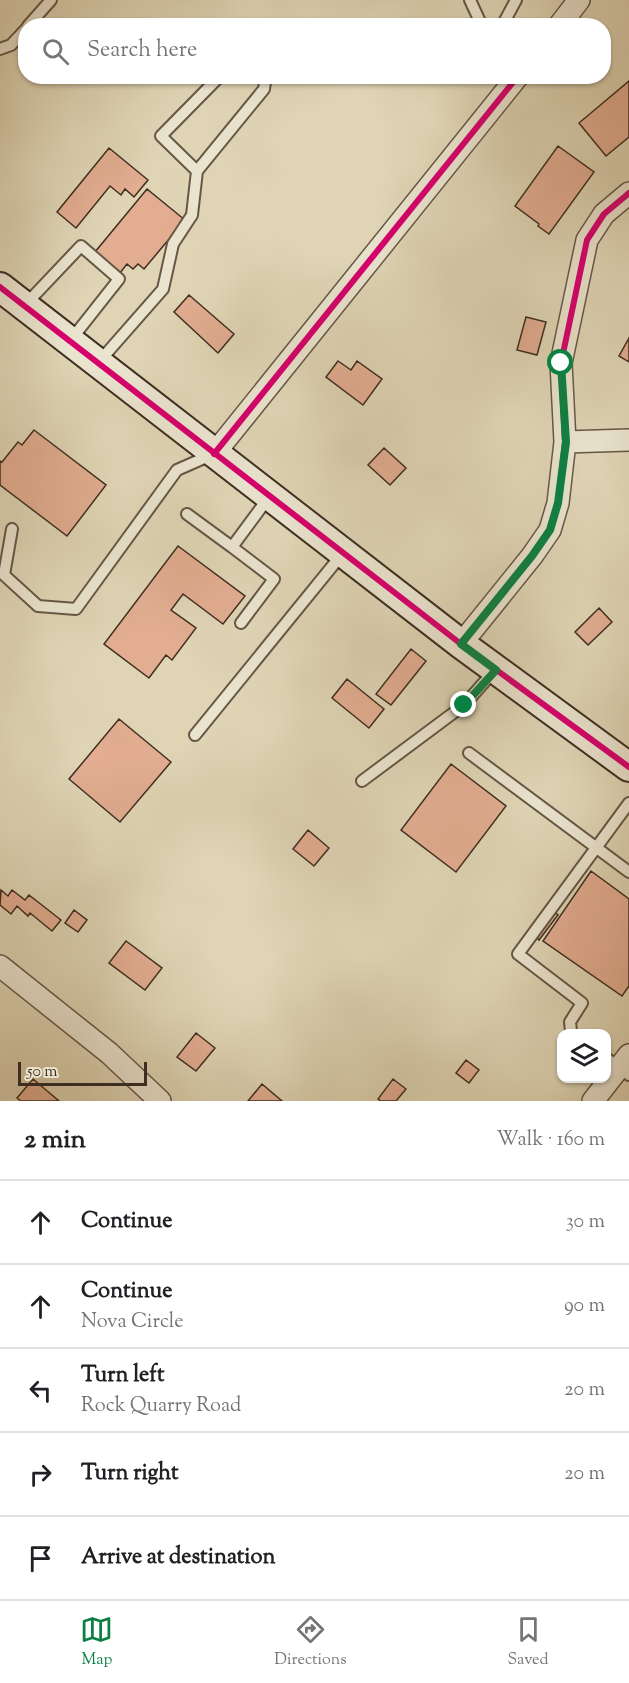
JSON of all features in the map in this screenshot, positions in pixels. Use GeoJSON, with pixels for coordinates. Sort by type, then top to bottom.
{"type":"FeatureCollection","features":[{"type":"Feature","properties":{"kind":"street"},"geometry":{"type":"LineString","coordinates":[[565,18],[579,0]]}},
{"type":"Feature","properties":{"kind":"street"},"geometry":{"type":"LineString","coordinates":[[214,454],[508,84]]}},
{"type":"Feature","properties":{"kind":"street"},"geometry":{"type":"LineString","coordinates":[[461,644],[532,556],[550,530],[558,503],[566,442],[561,363],[587,240],[604,214],[629,193]]}},
{"type":"Feature","properties":{"kind":"street"},"geometry":{"type":"LineString","coordinates":[[0,286],[461,644],[629,767]]}},
{"type":"Feature","properties":{"kind":"street"},"geometry":{"type":"LineString","coordinates":[[566,442],[629,440]]}},
{"type":"Feature","properties":{"kind":"street"},"geometry":{"type":"LineString","coordinates":[[0,966],[109,1053],[160,1101]]}},
{"type":"Feature","properties":{"kind":"street"},"geometry":{"type":"LineString","coordinates":[[593,1101],[621,1064]]}},
{"type":"Feature","properties":{"kind":"lane"},"geometry":{"type":"LineString","coordinates":[[35,18],[51,0]]}},
{"type":"Feature","properties":{"kind":"lane"},"geometry":{"type":"LineString","coordinates":[[470,0],[478,18]]}},
{"type":"Feature","properties":{"kind":"lane"},"geometry":{"type":"LineString","coordinates":[[506,18],[516,0]]}},
{"type":"Feature","properties":{"kind":"lane"},"geometry":{"type":"LineString","coordinates":[[0,49],[11,45],[18,37]]}},
{"type":"Feature","properties":{"kind":"lane"},"geometry":{"type":"LineString","coordinates":[[197,171],[161,136],[212,84]]}},
{"type":"Feature","properties":{"kind":"lane"},"geometry":{"type":"LineString","coordinates":[[98,363],[163,289],[173,244],[192,215],[197,171],[264,89],[265,84]]}},
{"type":"Feature","properties":{"kind":"lane"},"geometry":{"type":"LineString","coordinates":[[24,306],[81,246],[119,279],[70,341]]}},
{"type":"Feature","properties":{"kind":"lane"},"geometry":{"type":"LineString","coordinates":[[12,529],[4,575],[38,606],[76,609],[177,470],[214,454]]}},
{"type":"Feature","properties":{"kind":"lane"},"geometry":{"type":"LineString","coordinates":[[232,547],[269,496]]}},
{"type":"Feature","properties":{"kind":"lane"},"geometry":{"type":"LineString","coordinates":[[187,514],[274,579],[241,623]]}},
{"type":"Feature","properties":{"kind":"lane"},"geometry":{"type":"LineString","coordinates":[[195,735],[343,553]]}},
{"type":"Feature","properties":{"kind":"lane"},"geometry":{"type":"LineString","coordinates":[[362,781],[464,705],[496,670]]}},
{"type":"Feature","properties":{"kind":"lane"},"geometry":{"type":"LineString","coordinates":[[469,753],[629,872]]}},
{"type":"Feature","properties":{"kind":"lane"},"geometry":{"type":"LineString","coordinates":[[570,1029],[570,1022],[582,1003],[518,954],[629,803]]}},
{"type":"Feature","properties":{"kind":"building"},"geometry":{"type":"Polygon","coordinates":[[[629,81],[629,137],[606,156],[579,123],[629,81]]]}},
{"type":"Feature","properties":{"kind":"building"},"geometry":{"type":"Polygon","coordinates":[[[558,146],[594,172],[549,234],[515,206],[558,146]]]}},
{"type":"Feature","properties":{"kind":"building"},"geometry":{"type":"Polygon","coordinates":[[[109,148],[148,180],[134,197],[125,189],[121,195],[110,186],[76,228],[57,212],[109,148]]]}},
{"type":"Feature","properties":{"kind":"building"},"geometry":{"type":"Polygon","coordinates":[[[147,189],[185,220],[144,269],[138,264],[133,269],[127,264],[120,273],[95,252],[147,189]]]}},
{"type":"Feature","properties":{"kind":"building"},"geometry":{"type":"Polygon","coordinates":[[[189,295],[234,334],[218,353],[174,312],[189,295]]]}},
{"type":"Feature","properties":{"kind":"building"},"geometry":{"type":"Polygon","coordinates":[[[526,317],[546,322],[537,355],[517,350],[526,317]]]}},
{"type":"Feature","properties":{"kind":"building"},"geometry":{"type":"Polygon","coordinates":[[[629,338],[629,362],[619,356],[629,338]]]}},
{"type":"Feature","properties":{"kind":"building"},"geometry":{"type":"Polygon","coordinates":[[[338,361],[351,370],[357,361],[382,379],[363,405],[326,377],[338,361]]]}},
{"type":"Feature","properties":{"kind":"building"},"geometry":{"type":"Polygon","coordinates":[[[34,430],[106,485],[67,536],[0,485],[0,461],[2,462],[18,442],[22,445],[34,430]]]}},
{"type":"Feature","properties":{"kind":"building"},"geometry":{"type":"Polygon","coordinates":[[[384,448],[406,468],[390,485],[368,465],[384,448]]]}},
{"type":"Feature","properties":{"kind":"building"},"geometry":{"type":"Polygon","coordinates":[[[178,546],[245,596],[223,624],[183,594],[171,610],[196,628],[172,660],[166,655],[149,678],[104,644],[178,546]]]}},
{"type":"Feature","properties":{"kind":"building"},"geometry":{"type":"Polygon","coordinates":[[[599,608],[612,622],[588,645],[575,632],[599,608]]]}},
{"type":"Feature","properties":{"kind":"building"},"geometry":{"type":"Polygon","coordinates":[[[411,649],[426,661],[391,705],[376,694],[411,649]]]}},
{"type":"Feature","properties":{"kind":"building"},"geometry":{"type":"Polygon","coordinates":[[[347,679],[384,709],[369,728],[332,698],[347,679]]]}},
{"type":"Feature","properties":{"kind":"building"},"geometry":{"type":"Polygon","coordinates":[[[119,719],[171,762],[120,822],[69,779],[119,719]]]}},
{"type":"Feature","properties":{"kind":"building"},"geometry":{"type":"Polygon","coordinates":[[[451,764],[506,806],[456,872],[401,830],[451,764]]]}},
{"type":"Feature","properties":{"kind":"building"},"geometry":{"type":"Polygon","coordinates":[[[308,830],[329,848],[314,866],[293,849],[308,830]]]}},
{"type":"Feature","properties":{"kind":"building"},"geometry":{"type":"Polygon","coordinates":[[[591,871],[629,899],[629,986],[622,996],[543,941],[591,871]]]}},
{"type":"Feature","properties":{"kind":"building"},"geometry":{"type":"Polygon","coordinates":[[[1,890],[8,896],[12,890],[25,900],[29,895],[61,920],[52,931],[30,913],[28,916],[17,906],[11,914],[0,905],[1,890]]]}},
{"type":"Feature","properties":{"kind":"building"},"geometry":{"type":"Polygon","coordinates":[[[74,910],[87,920],[78,932],[65,923],[74,910]]]}},
{"type":"Feature","properties":{"kind":"building"},"geometry":{"type":"Polygon","coordinates":[[[553,911],[558,915],[539,940],[534,935],[553,911]]]}},
{"type":"Feature","properties":{"kind":"building"},"geometry":{"type":"Polygon","coordinates":[[[126,941],[162,968],[145,990],[109,963],[126,941]]]}},
{"type":"Feature","properties":{"kind":"building"},"geometry":{"type":"Polygon","coordinates":[[[196,1033],[215,1048],[196,1071],[177,1057],[196,1033]]]}},
{"type":"Feature","properties":{"kind":"building"},"geometry":{"type":"Polygon","coordinates":[[[466,1060],[479,1070],[469,1083],[456,1073],[466,1060]]]}},
{"type":"Feature","properties":{"kind":"building"},"geometry":{"type":"Polygon","coordinates":[[[33,1079],[59,1101],[21,1101],[17,1098],[33,1079]]]}},
{"type":"Feature","properties":{"kind":"building"},"geometry":{"type":"Polygon","coordinates":[[[393,1079],[406,1089],[396,1101],[381,1101],[378,1099],[393,1079]]]}},
{"type":"Feature","properties":{"kind":"building"},"geometry":{"type":"Polygon","coordinates":[[[262,1084],[282,1101],[248,1101],[262,1084]]]}},
{"type":"Feature","properties":{"kind":"cycle path"},"geometry":{"type":"LineString","coordinates":[[214,454],[512,84]]}},
{"type":"Feature","properties":{"kind":"cycle path"},"geometry":{"type":"LineString","coordinates":[[461,644],[532,556],[550,530],[558,503],[565,442],[561,363],[587,240],[604,214],[629,193]]}},
{"type":"Feature","properties":{"kind":"cycle path"},"geometry":{"type":"LineString","coordinates":[[0,287],[461,644],[629,767]]}},
{"type":"Feature","properties":{"kind":"route"},"geometry":{"type":"LineString","coordinates":[[464,705],[496,670],[461,644],[532,556],[550,530],[558,503],[566,442],[561,363]]}}]}
